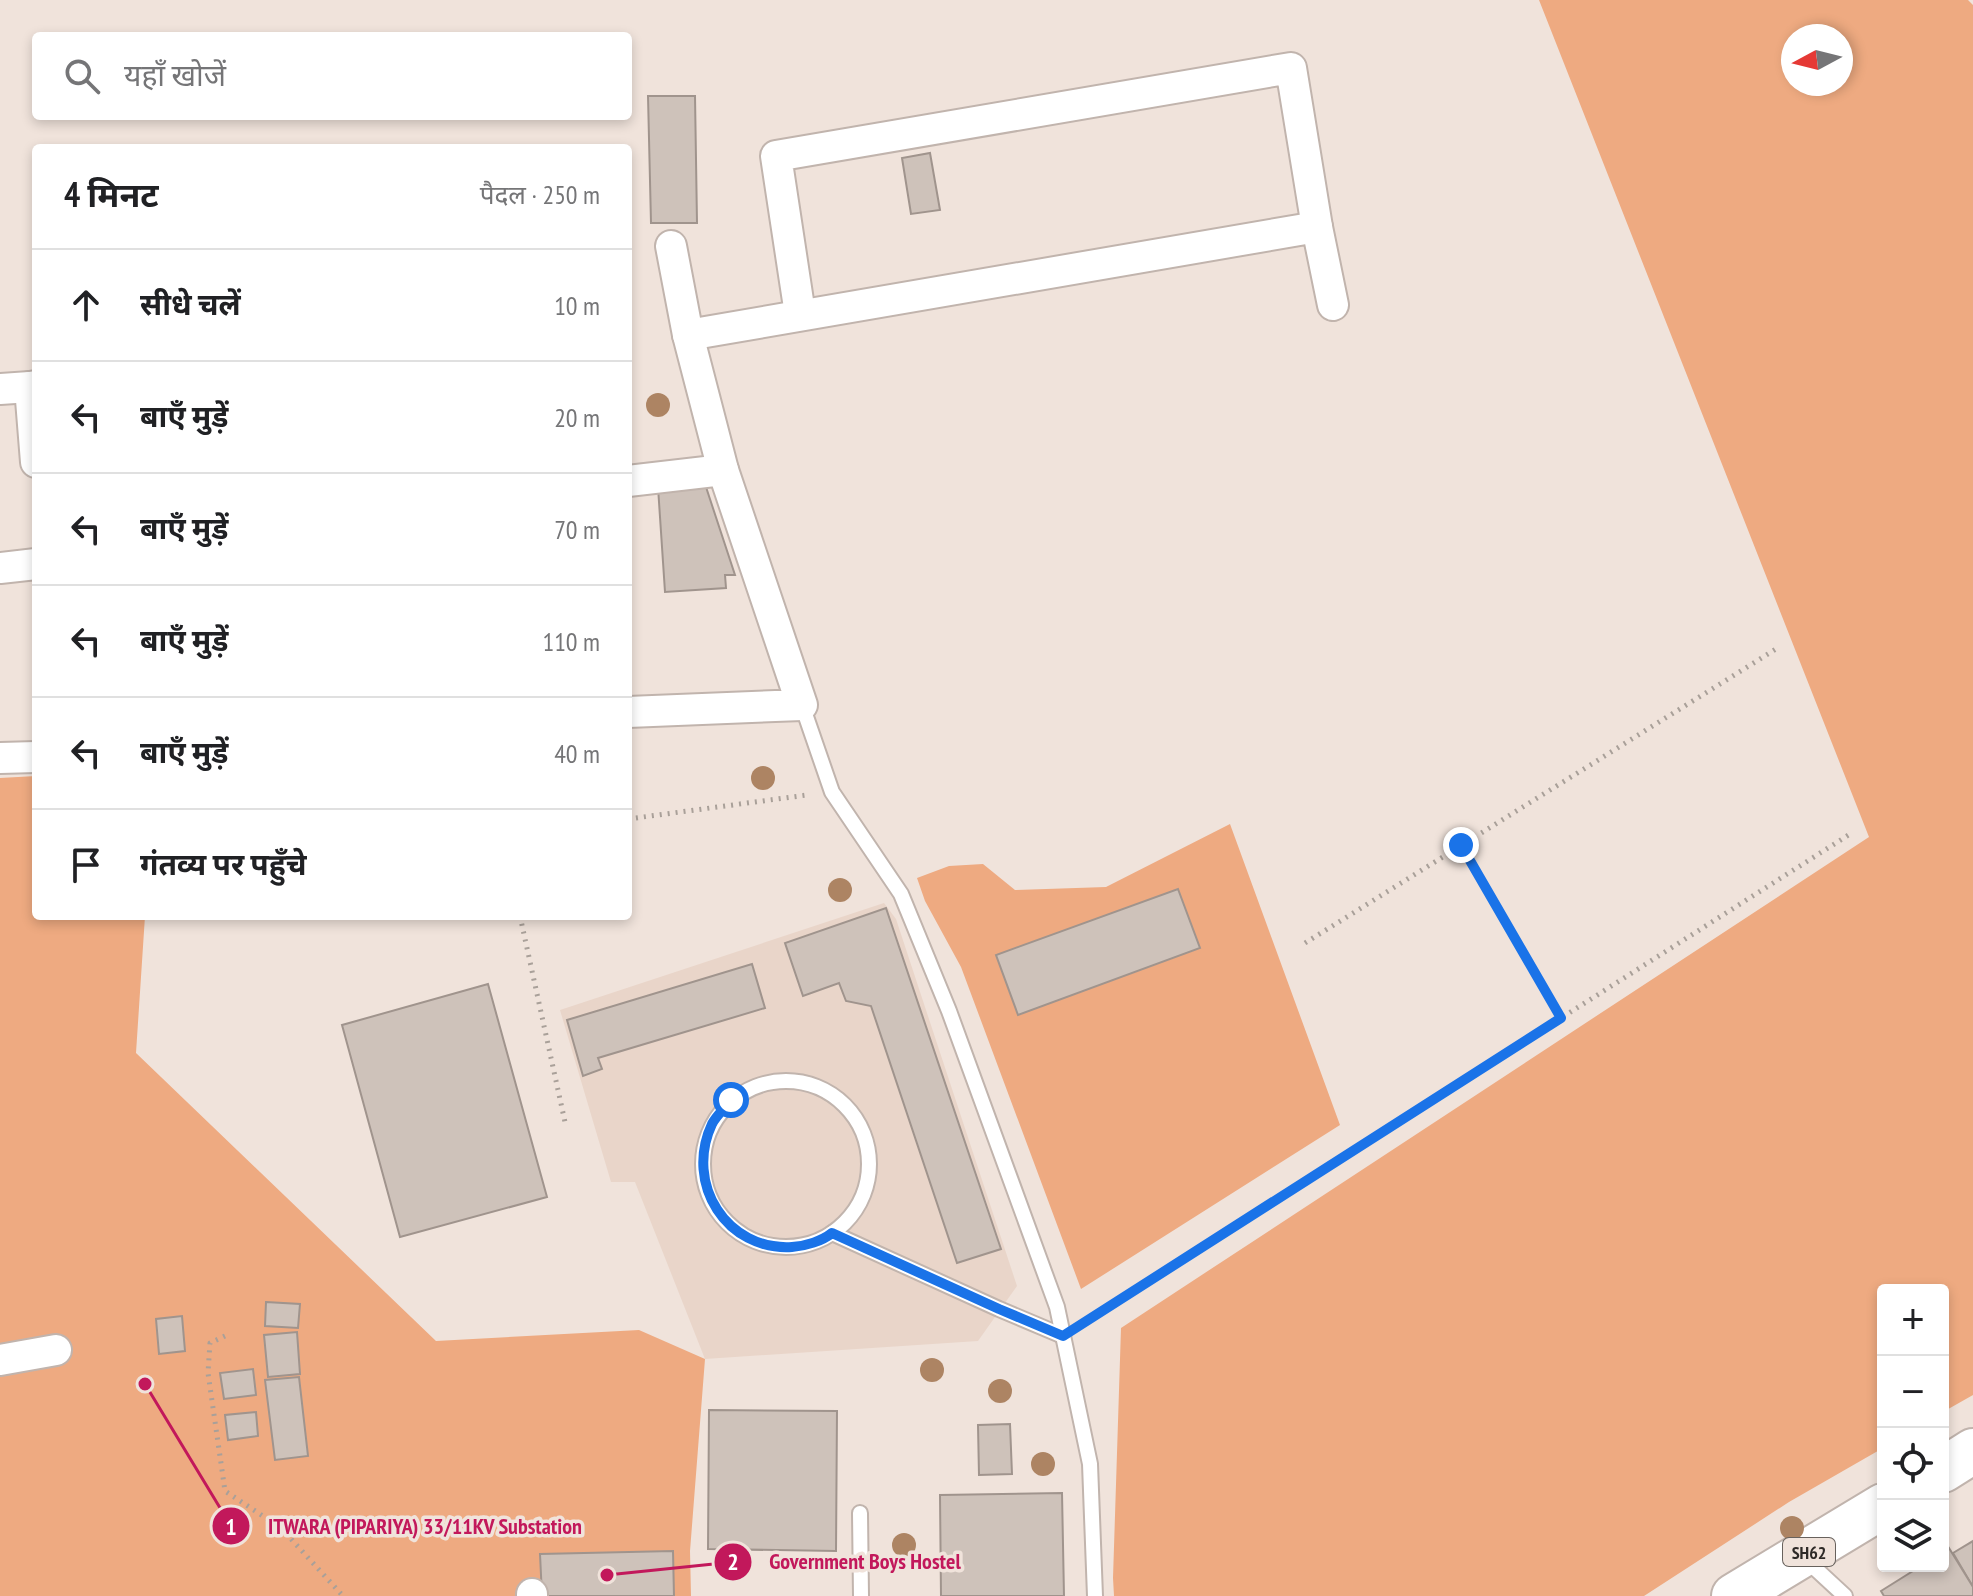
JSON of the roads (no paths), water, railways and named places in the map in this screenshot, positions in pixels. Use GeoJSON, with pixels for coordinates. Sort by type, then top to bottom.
{"type":"FeatureCollection","features":[{"type":"Feature","properties":{"kind":"main road"},"geometry":{"type":"LineString","coordinates":[[1949,1466],[1973,1451]]}},
{"type":"Feature","properties":{"kind":"main road","name":"SH62"},"geometry":{"type":"LineString","coordinates":[[1734,1596],[1877,1510]]}},
{"type":"Feature","properties":{"kind":"street"},"geometry":{"type":"LineString","coordinates":[[800,314],[776,156],[1291,68],[1333,305]]}},
{"type":"Feature","properties":{"kind":"street"},"geometry":{"type":"LineString","coordinates":[[688,335],[1317,227]]}},
{"type":"Feature","properties":{"kind":"street"},"geometry":{"type":"LineString","coordinates":[[632,712],[802,705],[723,470],[688,335],[671,246]]}},
{"type":"Feature","properties":{"kind":"street"},"geometry":{"type":"LineString","coordinates":[[22,387],[32,441]]}},
{"type":"Feature","properties":{"kind":"street"},"geometry":{"type":"LineString","coordinates":[[632,481],[723,470]]}},
{"type":"Feature","properties":{"kind":"street"},"geometry":{"type":"LineString","coordinates":[[0,568],[32,564]]}},
{"type":"Feature","properties":{"kind":"street"},"geometry":{"type":"LineString","coordinates":[[0,758],[32,757]]}},
{"type":"Feature","properties":{"kind":"street"},"geometry":{"type":"LineString","coordinates":[[0,1360],[56,1350]]}},
{"type":"Feature","properties":{"kind":"lane"},"geometry":{"type":"LineString","coordinates":[[802,705],[832,792],[901,894],[949,1011],[1057,1307],[1090,1464],[1095,1596]]}},
{"type":"Feature","properties":{"kind":"lane"},"geometry":{"type":"LineString","coordinates":[[832,1233],[848,1220],[862,1198],[869,1172],[867,1145],[856,1119],[837,1098],[812,1084],[783,1080],[755,1085],[731,1100],[712,1122],[703,1150],[703,1178],[713,1205],[729,1226],[751,1241],[777,1248],[803,1246],[832,1233],[1063,1336]]}},
{"type":"Feature","properties":{"kind":"lane"},"geometry":{"type":"LineString","coordinates":[[860,1513],[861,1596]]}},
{"type":"Feature","properties":{"kind":"lane"},"geometry":{"type":"LineString","coordinates":[[1802,1556],[1845,1596]]}},
{"type":"Feature","properties":{"kind":"place","name":"ITWARA (PIPARIYA) 33/11KV Substation"},"geometry":{"type":"Point","coordinates":[145,1384]}},
{"type":"Feature","properties":{"kind":"place","name":"Government Boys Hostel"},"geometry":{"type":"Point","coordinates":[607,1575]}}]}
